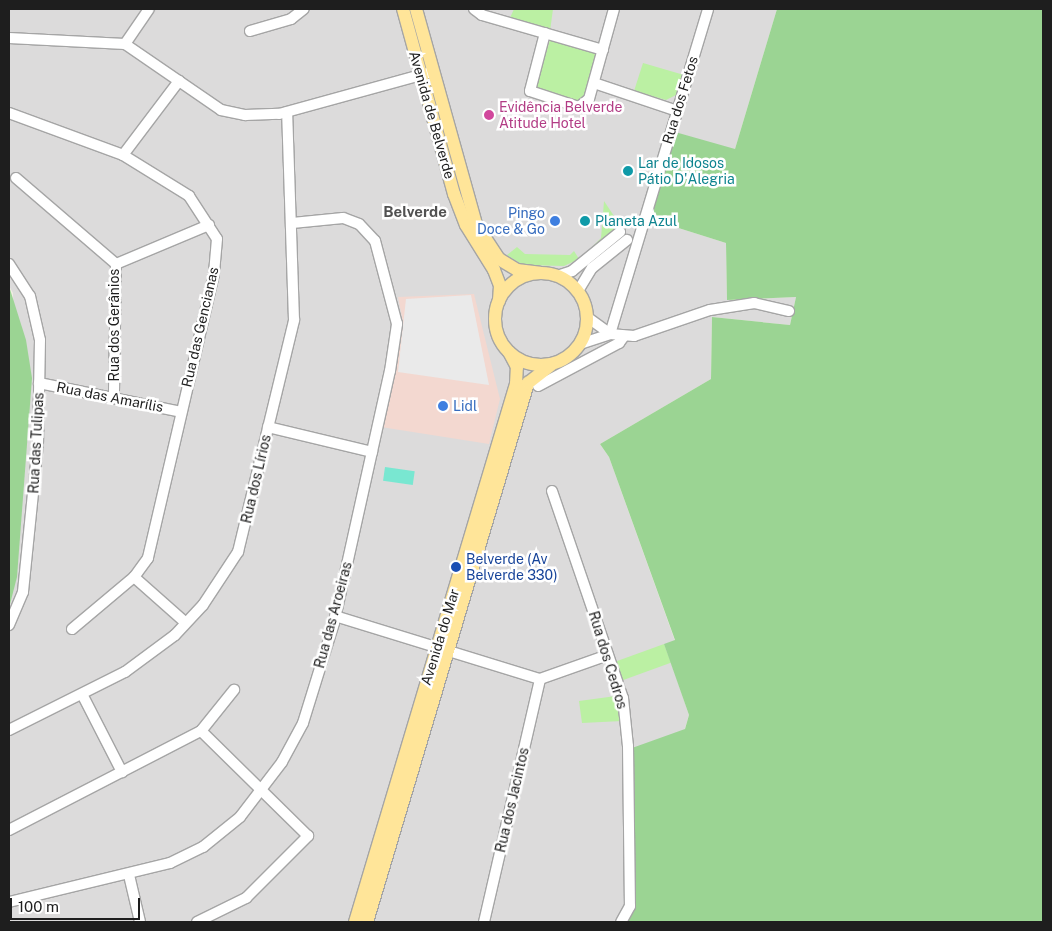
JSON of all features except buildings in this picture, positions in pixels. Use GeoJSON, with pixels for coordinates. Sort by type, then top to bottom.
{"type":"FeatureCollection","features":[{"type":"Feature","properties":{"kind":"main road","name":"Avenida de Belverde"},"geometry":{"type":"LineString","coordinates":[[403,9],[454,194],[470,233],[494,270],[500,286],[499,302]]}},
{"type":"Feature","properties":{"kind":"main road","name":"Avenida de Belverde"},"geometry":{"type":"LineString","coordinates":[[416,9],[469,202],[486,243],[517,270],[540,273]]}},
{"type":"Feature","properties":{"kind":"main road"},"geometry":{"type":"LineString","coordinates":[[540,273],[557,276],[578,291],[588,317],[580,344],[551,364],[528,364],[509,352],[496,329],[499,302],[515,281],[540,273]]}},
{"type":"Feature","properties":{"kind":"main road","name":"Avenida do Mar"},"geometry":{"type":"LineString","coordinates":[[367,922],[516,384],[517,367],[509,352]]}},
{"type":"Feature","properties":{"kind":"main road","name":"Avenida do Mar"},"geometry":{"type":"LineString","coordinates":[[355,922],[528,383],[551,364]]}},
{"type":"Feature","properties":{"kind":"street"},"geometry":{"type":"LineString","coordinates":[[125,44],[149,9]]}},
{"type":"Feature","properties":{"kind":"street"},"geometry":{"type":"LineString","coordinates":[[250,31],[291,19],[304,9]]}},
{"type":"Feature","properties":{"kind":"street"},"geometry":{"type":"LineString","coordinates":[[474,9],[602,50]]}},
{"type":"Feature","properties":{"kind":"street"},"geometry":{"type":"LineString","coordinates":[[545,33],[529,84],[532,94],[579,107],[587,103],[614,9]]}},
{"type":"Feature","properties":{"kind":"street","name":"Rua dos Fetos"},"geometry":{"type":"LineString","coordinates":[[610,334],[708,9]]}},
{"type":"Feature","properties":{"kind":"street"},"geometry":{"type":"LineString","coordinates":[[9,38],[125,44],[221,110],[245,115],[287,112],[434,72]]}},
{"type":"Feature","properties":{"kind":"street"},"geometry":{"type":"LineString","coordinates":[[123,155],[179,81]]}},
{"type":"Feature","properties":{"kind":"street"},"geometry":{"type":"LineString","coordinates":[[594,83],[676,111]]}},
{"type":"Feature","properties":{"kind":"street","name":"Rua dos Lírios"},"geometry":{"type":"LineString","coordinates":[[9,730],[125,672],[186,623],[238,552],[294,320],[287,112]]}},
{"type":"Feature","properties":{"kind":"street","name":"Rua das Gencianas"},"geometry":{"type":"LineString","coordinates":[[9,113],[123,155],[188,196],[217,239],[214,274],[148,558],[134,577],[72,629]]}},
{"type":"Feature","properties":{"kind":"street","name":"Rua dos Gerânios"},"geometry":{"type":"LineString","coordinates":[[16,178],[116,264],[114,397]]}},
{"type":"Feature","properties":{"kind":"street","name":"Rua das Aroeiras"},"geometry":{"type":"LineString","coordinates":[[9,902],[170,864],[213,841],[263,788],[303,723],[335,616],[372,452],[397,324],[375,241],[360,224],[342,218],[292,223]]}},
{"type":"Feature","properties":{"kind":"street"},"geometry":{"type":"LineString","coordinates":[[116,264],[209,225]]}},
{"type":"Feature","properties":{"kind":"street"},"geometry":{"type":"LineString","coordinates":[[557,276],[572,271],[624,236],[592,268],[578,291]]}},
{"type":"Feature","properties":{"kind":"street","name":"Rua das Tulipas"},"geometry":{"type":"LineString","coordinates":[[9,264],[30,296],[40,340],[38,444],[23,592],[9,625]]}},
{"type":"Feature","properties":{"kind":"street"},"geometry":{"type":"LineString","coordinates":[[580,344],[610,334],[624,336],[710,310],[754,303],[789,311]]}},
{"type":"Feature","properties":{"kind":"street"},"geometry":{"type":"LineString","coordinates":[[588,317],[610,334]]}},
{"type":"Feature","properties":{"kind":"street"},"geometry":{"type":"LineString","coordinates":[[538,386],[611,348],[624,336]]}},
{"type":"Feature","properties":{"kind":"street","name":"Rua das Amarílis"},"geometry":{"type":"LineString","coordinates":[[39,383],[181,412]]}},
{"type":"Feature","properties":{"kind":"street"},"geometry":{"type":"LineString","coordinates":[[268,427],[372,452]]}},
{"type":"Feature","properties":{"kind":"street","name":"Rua dos Cedros"},"geometry":{"type":"LineString","coordinates":[[552,491],[623,698],[628,746],[630,906],[621,922]]}},
{"type":"Feature","properties":{"kind":"street"},"geometry":{"type":"LineString","coordinates":[[134,577],[186,623]]}},
{"type":"Feature","properties":{"kind":"street"},"geometry":{"type":"LineString","coordinates":[[335,616],[540,679],[608,654]]}},
{"type":"Feature","properties":{"kind":"street","name":"Rua dos Jacintos"},"geometry":{"type":"LineString","coordinates":[[484,922],[540,679]]}},
{"type":"Feature","properties":{"kind":"street"},"geometry":{"type":"LineString","coordinates":[[9,830],[201,731],[234,690]]}},
{"type":"Feature","properties":{"kind":"street"},"geometry":{"type":"LineString","coordinates":[[82,694],[122,772]]}},
{"type":"Feature","properties":{"kind":"street"},"geometry":{"type":"LineString","coordinates":[[197,922],[246,898],[306,843],[306,832],[263,788],[201,731]]}},
{"type":"Feature","properties":{"kind":"street"},"geometry":{"type":"LineString","coordinates":[[129,875],[140,922]]}},
{"type":"Feature","properties":{"kind":"shaded area"},"geometry":{"type":"Polygon","coordinates":[[[9,9],[777,9],[735,149],[650,219],[726,243],[727,300],[796,297],[790,325],[712,317],[711,379],[600,444],[609,457],[675,641],[665,645],[689,715],[627,922],[9,922],[9,608],[19,548],[13,293],[9,286],[9,9]]]}},
{"type":"Feature","properties":{"kind":"shaded area"},"geometry":{"type":"Polygon","coordinates":[[[474,294],[500,399],[489,444],[381,427],[403,322],[398,297],[474,294]]]}},
{"type":"Feature","properties":{"kind":"shaded area"},"geometry":{"type":"Polygon","coordinates":[[[471,295],[489,385],[398,372],[406,299],[471,295]]]}},
{"type":"Feature","properties":{"kind":"shaded area"},"geometry":{"type":"Polygon","coordinates":[[[385,467],[415,471],[413,485],[383,481],[385,467]]]}},
{"type":"Feature","properties":{"kind":"green space"},"geometry":{"type":"Polygon","coordinates":[[[514,9],[553,9],[550,31],[509,20],[514,9]]]}},
{"type":"Feature","properties":{"kind":"green space"},"geometry":{"type":"Polygon","coordinates":[[[777,9],[1043,9],[1043,922],[627,922],[634,907],[632,748],[685,729],[689,715],[664,644],[675,640],[609,457],[600,444],[711,379],[712,317],[790,325],[796,297],[727,300],[726,243],[650,219],[675,132],[735,149],[777,9]]]}},
{"type":"Feature","properties":{"kind":"green space"},"geometry":{"type":"Polygon","coordinates":[[[550,40],[597,54],[585,97],[579,102],[535,88],[550,40]]]}},
{"type":"Feature","properties":{"kind":"green space"},"geometry":{"type":"Polygon","coordinates":[[[643,63],[684,75],[676,95],[666,100],[634,91],[643,63]]]}},
{"type":"Feature","properties":{"kind":"green space"},"geometry":{"type":"Polygon","coordinates":[[[604,201],[620,225],[586,253],[601,238],[604,201]]]}},
{"type":"Feature","properties":{"kind":"green space"},"geometry":{"type":"Polygon","coordinates":[[[517,247],[525,254],[570,255],[574,251],[579,259],[564,266],[523,265],[507,255],[517,247]]]}},
{"type":"Feature","properties":{"kind":"green space"},"geometry":{"type":"Polygon","coordinates":[[[9,286],[26,340],[32,378],[17,577],[9,608],[9,286]]]}},
{"type":"Feature","properties":{"kind":"green space"},"geometry":{"type":"Polygon","coordinates":[[[664,644],[671,663],[622,681],[615,662],[664,644]]]}},
{"type":"Feature","properties":{"kind":"green space"},"geometry":{"type":"Polygon","coordinates":[[[616,696],[622,721],[582,723],[579,701],[616,696]]]}},
{"type":"Feature","properties":{"kind":"place","name":"Evidência Belverde Atitude Hotel"},"geometry":{"type":"Point","coordinates":[489,115]}},
{"type":"Feature","properties":{"kind":"place","name":"Lar de Idosos Pátio D'Alegria"},"geometry":{"type":"Point","coordinates":[628,171]}},
{"type":"Feature","properties":{"kind":"place","name":"Pingo Doce & Go"},"geometry":{"type":"Point","coordinates":[555,221]}},
{"type":"Feature","properties":{"kind":"place","name":"Planeta Azul"},"geometry":{"type":"Point","coordinates":[585,221]}},
{"type":"Feature","properties":{"kind":"place","name":"Lidl"},"geometry":{"type":"Point","coordinates":[443,406]}},
{"type":"Feature","properties":{"kind":"place","name":"Belverde (Av Belverde 330)"},"geometry":{"type":"Point","coordinates":[456,567]}},
{"type":"Feature","properties":{"kind":"district","name":"Belverde"},"geometry":{"type":"Point","coordinates":[415,212]}}]}
